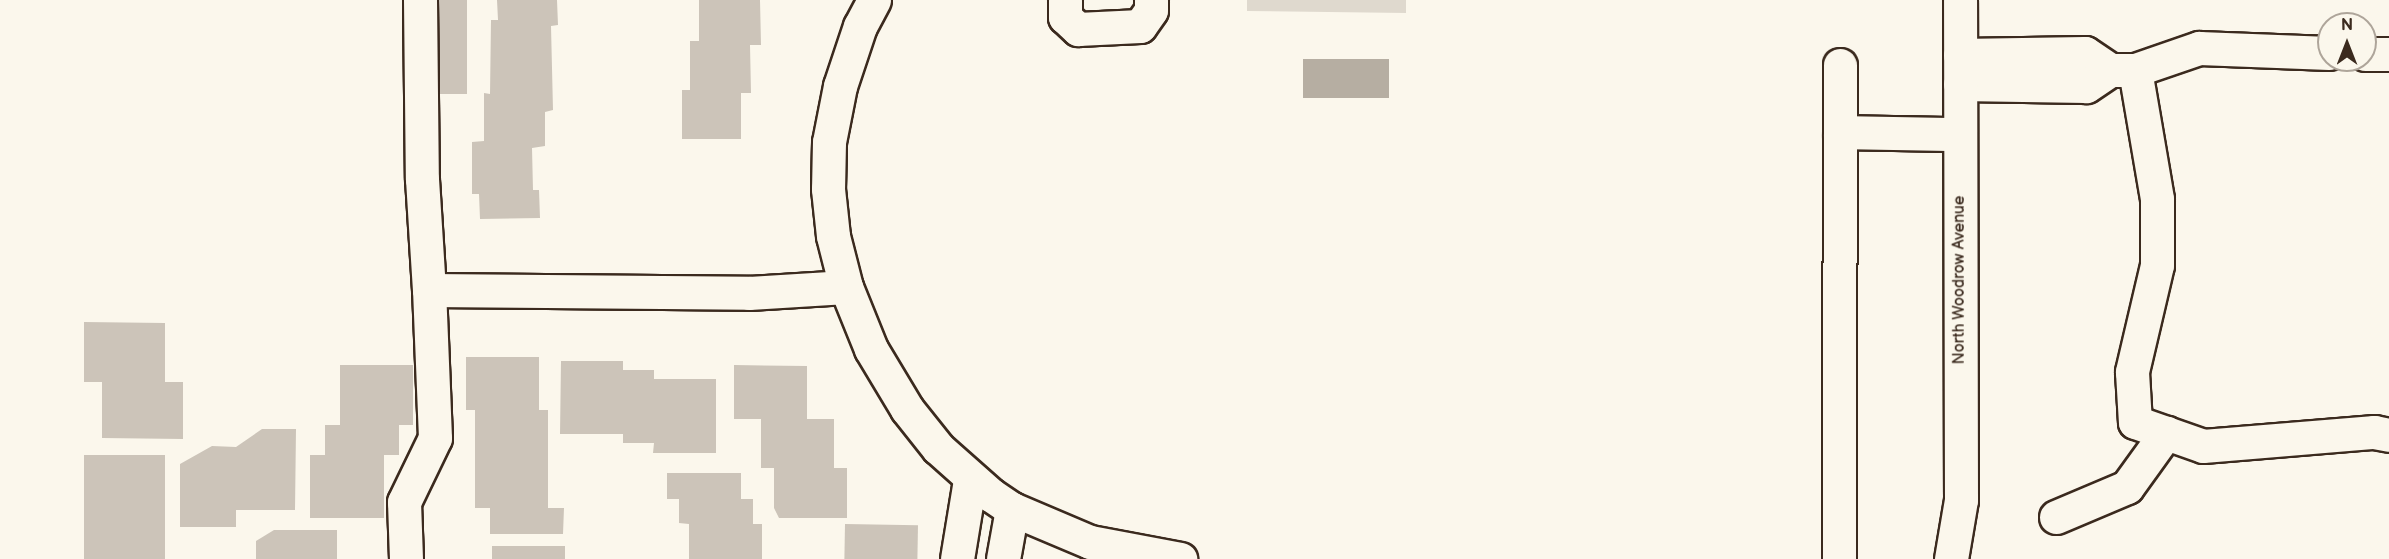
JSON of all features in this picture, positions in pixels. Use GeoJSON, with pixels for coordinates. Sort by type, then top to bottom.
{"type":"FeatureCollection","features":[{"type":"Feature","properties":{"kind":"street"},"geometry":{"type":"LineString","coordinates":[[406,559],[404,502],[435,438],[422,179],[420,0]]}},
{"type":"Feature","properties":{"kind":"street"},"geometry":{"type":"LineString","coordinates":[[874,0],[860,26],[840,86],[830,142],[828,189],[833,236],[846,286],[872,349],[907,409],[970,480],[1012,509],[1065,533],[1111,548],[1180,559]]}},
{"type":"Feature","properties":{"kind":"street"},"geometry":{"type":"LineString","coordinates":[[1065,0],[1065,17],[1078,29],[1140,26],[1151,10],[1151,0]]}},
{"type":"Feature","properties":{"kind":"street","name":"North Woodrow Avenue"},"geometry":{"type":"LineString","coordinates":[[1951,559],[1961,500],[1960,0]]}},
{"type":"Feature","properties":{"kind":"street"},"geometry":{"type":"LineString","coordinates":[[1960,70],[2085,52],[2122,70],[2199,48],[2317,53]]}},
{"type":"Feature","properties":{"kind":"street"},"geometry":{"type":"LineString","coordinates":[[1839,559],[1840,65]]}},
{"type":"Feature","properties":{"kind":"street"},"geometry":{"type":"LineString","coordinates":[[2122,70],[2157,199],[2157,265],[2132,372],[2135,422],[2203,446],[2374,432],[2389,435]]}},
{"type":"Feature","properties":{"kind":"street"},"geometry":{"type":"LineString","coordinates":[[1840,132],[1960,134]]}},
{"type":"Feature","properties":{"kind":"street"},"geometry":{"type":"LineString","coordinates":[[429,290],[749,293],[846,286]]}},
{"type":"Feature","properties":{"kind":"street"},"geometry":{"type":"LineString","coordinates":[[2056,517],[2127,487],[2166,433]]}},
{"type":"Feature","properties":{"kind":"street"},"geometry":{"type":"LineString","coordinates":[[957,559],[970,480]]}},
{"type":"Feature","properties":{"kind":"street"},"geometry":{"type":"LineString","coordinates":[[1003,559],[1012,509]]}},
{"type":"Feature","properties":{"kind":"shaded area"},"geometry":{"type":"Polygon","coordinates":[[[1247,0],[1406,0],[1406,13],[1247,11],[1247,0]]]}},
{"type":"Feature","properties":{"kind":"shaded area"},"geometry":{"type":"Polygon","coordinates":[[[1303,59],[1389,59],[1389,98],[1303,98],[1303,59]]]}},
{"type":"Feature","properties":{"kind":"building"},"geometry":{"type":"Polygon","coordinates":[[[433,0],[467,0],[467,94],[433,94],[433,0]]]}},
{"type":"Feature","properties":{"kind":"building"},"geometry":{"type":"Polygon","coordinates":[[[497,0],[557,0],[558,25],[551,26],[553,110],[545,112],[545,146],[532,148],[533,190],[539,190],[540,218],[480,219],[479,194],[472,194],[472,142],[484,141],[484,93],[490,94],[491,20],[498,20],[497,0]]]}},
{"type":"Feature","properties":{"kind":"building"},"geometry":{"type":"Polygon","coordinates":[[[699,0],[760,0],[761,45],[750,45],[751,93],[741,93],[741,139],[682,139],[682,90],[690,90],[690,41],[699,41],[699,0]]]}},
{"type":"Feature","properties":{"kind":"building"},"geometry":{"type":"Polygon","coordinates":[[[84,322],[165,323],[165,382],[183,382],[183,439],[102,438],[102,382],[84,382],[84,322]]]}},
{"type":"Feature","properties":{"kind":"building"},"geometry":{"type":"Polygon","coordinates":[[[466,357],[539,357],[539,410],[548,410],[548,508],[564,508],[563,534],[490,534],[490,508],[475,508],[475,410],[466,410],[466,357]]]}},
{"type":"Feature","properties":{"kind":"building"},"geometry":{"type":"Polygon","coordinates":[[[561,361],[623,361],[623,370],[654,370],[654,379],[716,379],[716,453],[653,453],[654,443],[623,443],[623,434],[560,434],[561,361]]]}},
{"type":"Feature","properties":{"kind":"building"},"geometry":{"type":"Polygon","coordinates":[[[340,365],[413,365],[413,425],[399,425],[399,455],[384,455],[384,518],[310,518],[310,455],[325,455],[325,425],[340,425],[340,365]]]}},
{"type":"Feature","properties":{"kind":"building"},"geometry":{"type":"Polygon","coordinates":[[[734,365],[807,366],[807,419],[834,419],[834,468],[847,468],[847,518],[779,518],[774,508],[774,468],[761,468],[761,419],[734,419],[734,365]]]}},
{"type":"Feature","properties":{"kind":"building"},"geometry":{"type":"Polygon","coordinates":[[[262,429],[296,429],[295,510],[236,510],[236,527],[180,527],[180,464],[212,446],[236,447],[262,429]]]}},
{"type":"Feature","properties":{"kind":"building"},"geometry":{"type":"Polygon","coordinates":[[[84,455],[165,455],[165,559],[84,559],[84,455]]]}},
{"type":"Feature","properties":{"kind":"building"},"geometry":{"type":"Polygon","coordinates":[[[667,473],[741,473],[741,499],[753,499],[753,524],[762,524],[762,559],[689,559],[689,524],[679,523],[679,499],[667,499],[667,473]]]}},
{"type":"Feature","properties":{"kind":"building"},"geometry":{"type":"Polygon","coordinates":[[[845,524],[918,525],[917,559],[844,559],[845,524]]]}},
{"type":"Feature","properties":{"kind":"building"},"geometry":{"type":"Polygon","coordinates":[[[274,530],[337,530],[337,559],[256,559],[256,541],[274,530]]]}},
{"type":"Feature","properties":{"kind":"building"},"geometry":{"type":"Polygon","coordinates":[[[492,546],[565,546],[565,559],[492,559],[492,546]]]}}]}
